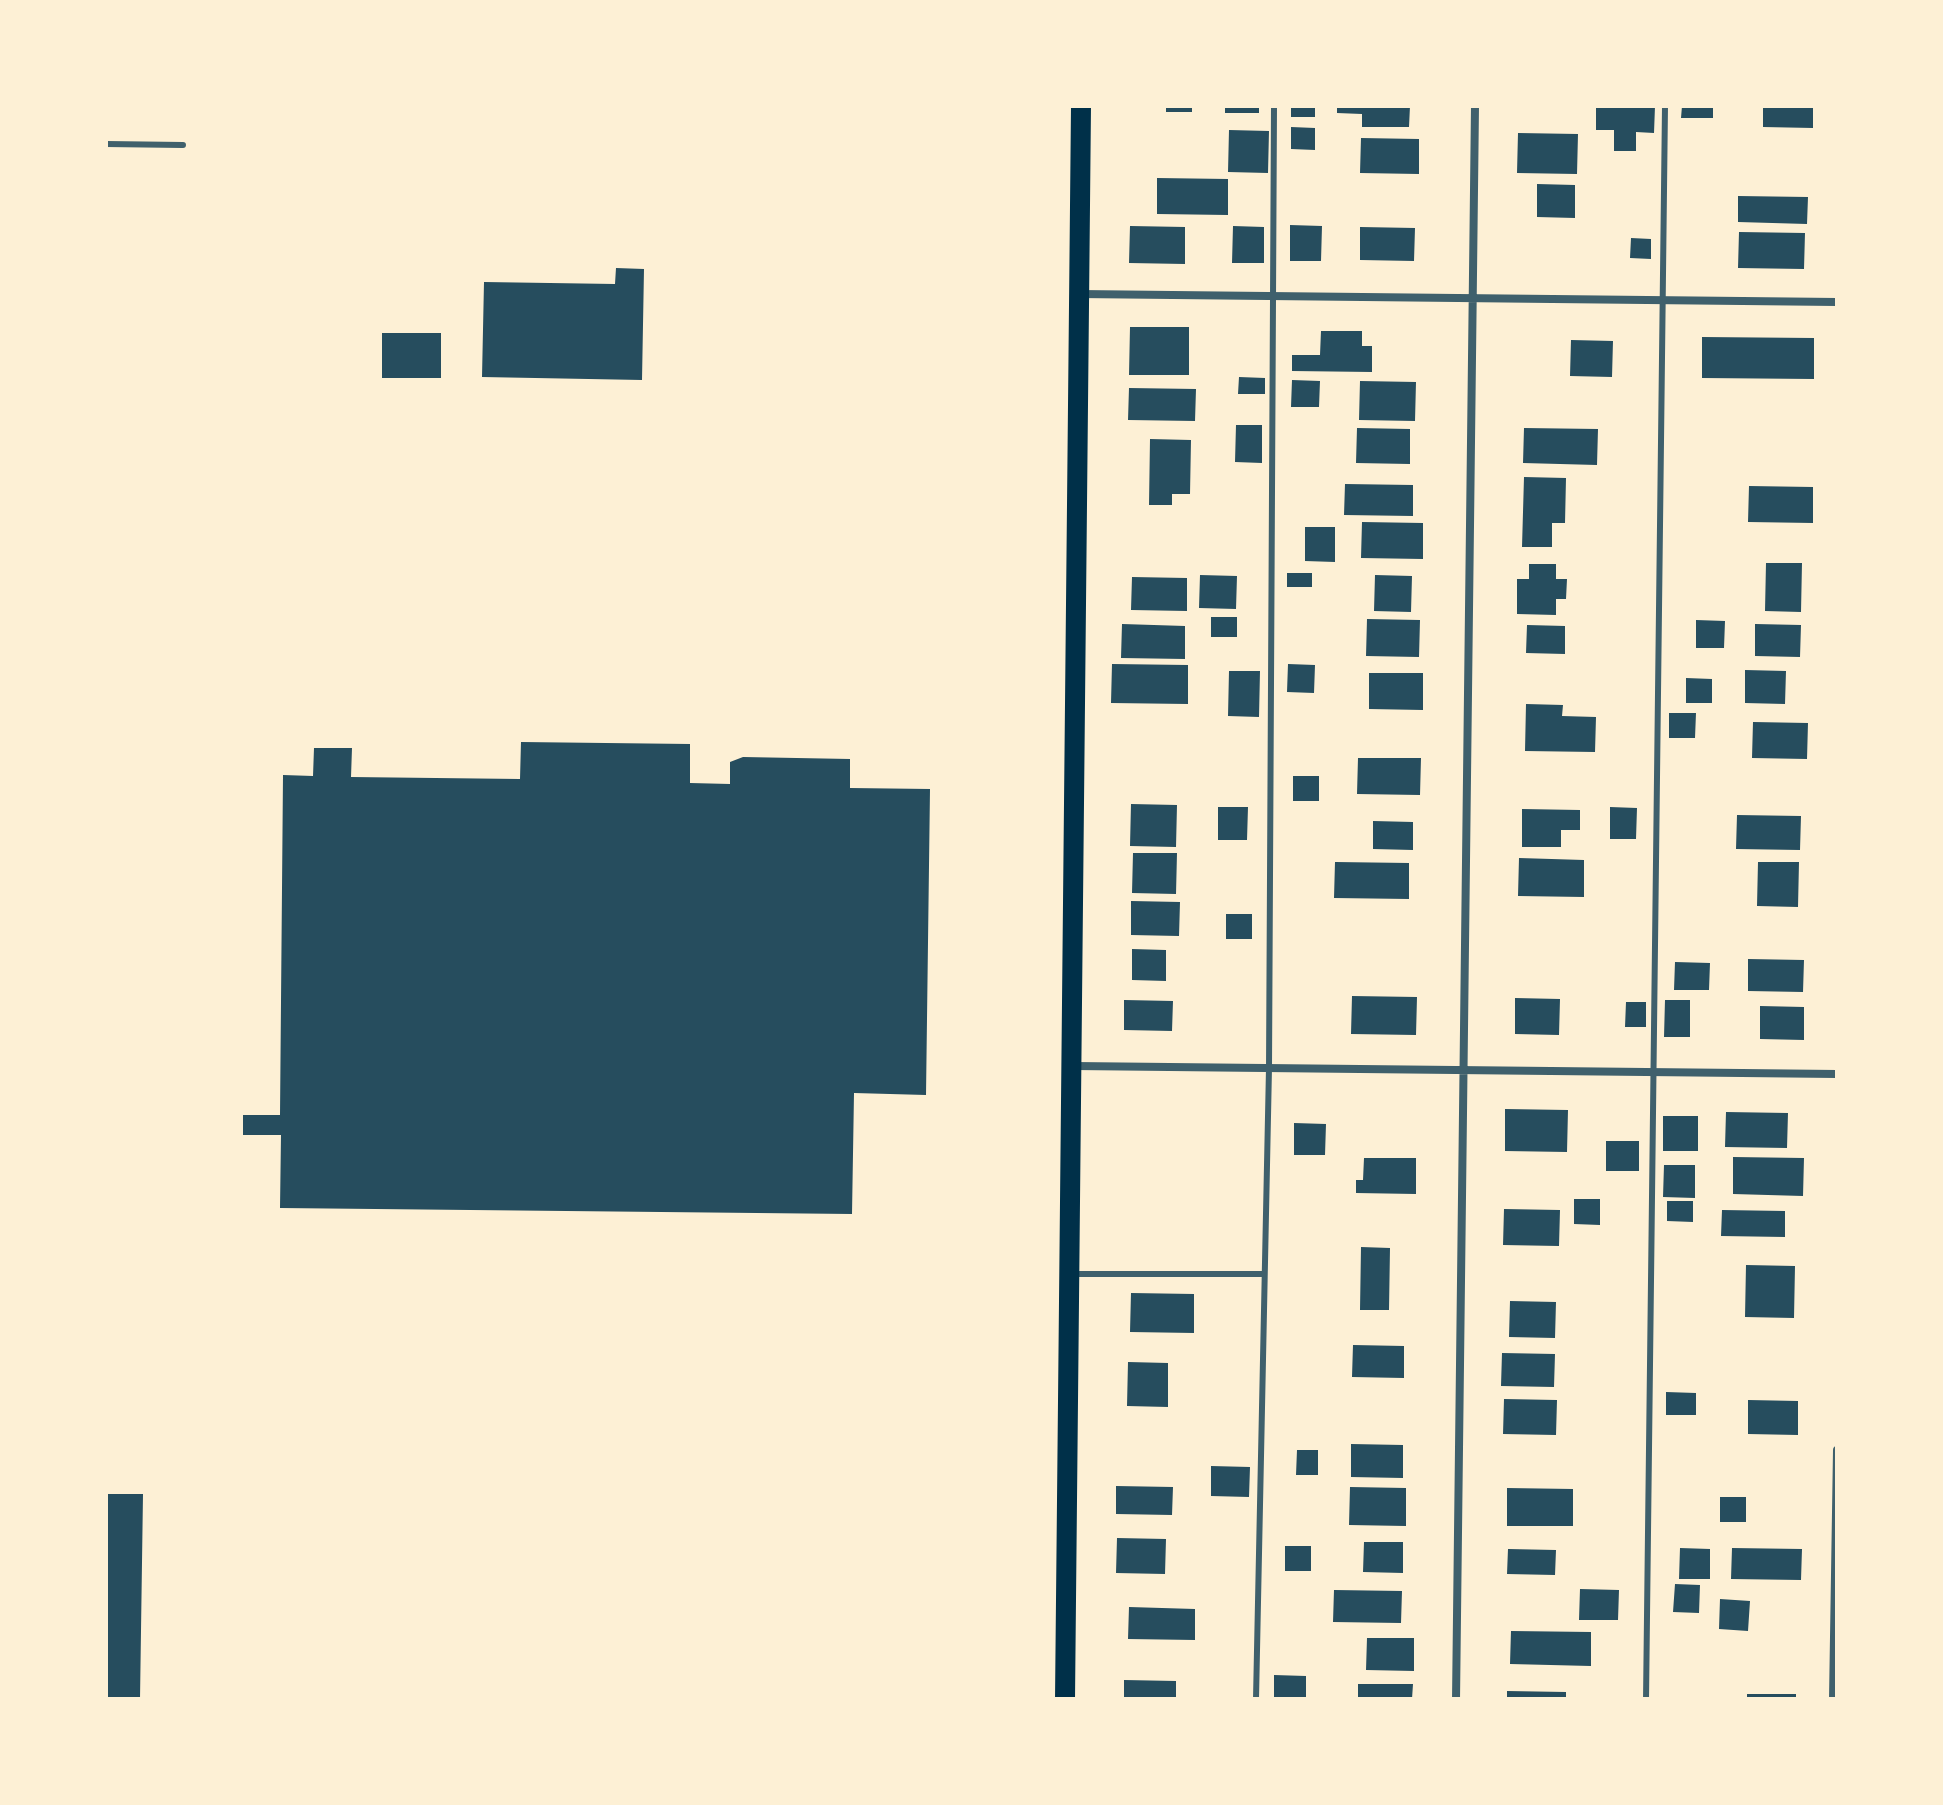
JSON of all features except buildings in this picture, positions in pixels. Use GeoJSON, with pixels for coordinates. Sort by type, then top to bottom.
{"type":"FeatureCollection","features":[{"type":"Feature","properties":{"kind":"main road"},"geometry":{"type":"LineString","coordinates":[[1065,1699],[1081,106]]}},
{"type":"Feature","properties":{"kind":"street"},"geometry":{"type":"LineString","coordinates":[[1456,1699],[1475,106]]}},
{"type":"Feature","properties":{"kind":"street"},"geometry":{"type":"LineString","coordinates":[[1078,294],[1837,302]]}},
{"type":"Feature","properties":{"kind":"street"},"geometry":{"type":"LineString","coordinates":[[1069,1066],[1837,1074]]}},
{"type":"Feature","properties":{"kind":"street"},"geometry":{"type":"LineString","coordinates":[[1833,1699],[1837,1450]]}},
{"type":"Feature","properties":{"kind":"lane"},"geometry":{"type":"LineString","coordinates":[[1256,1699],[1269,1068],[1274,106]]}},
{"type":"Feature","properties":{"kind":"lane"},"geometry":{"type":"LineString","coordinates":[[1646,1699],[1665,106]]}},
{"type":"Feature","properties":{"kind":"lane"},"geometry":{"type":"LineString","coordinates":[[106,144],[183,145]]}},
{"type":"Feature","properties":{"kind":"lane"},"geometry":{"type":"LineString","coordinates":[[1068,1274],[1264,1274]]}}]}
